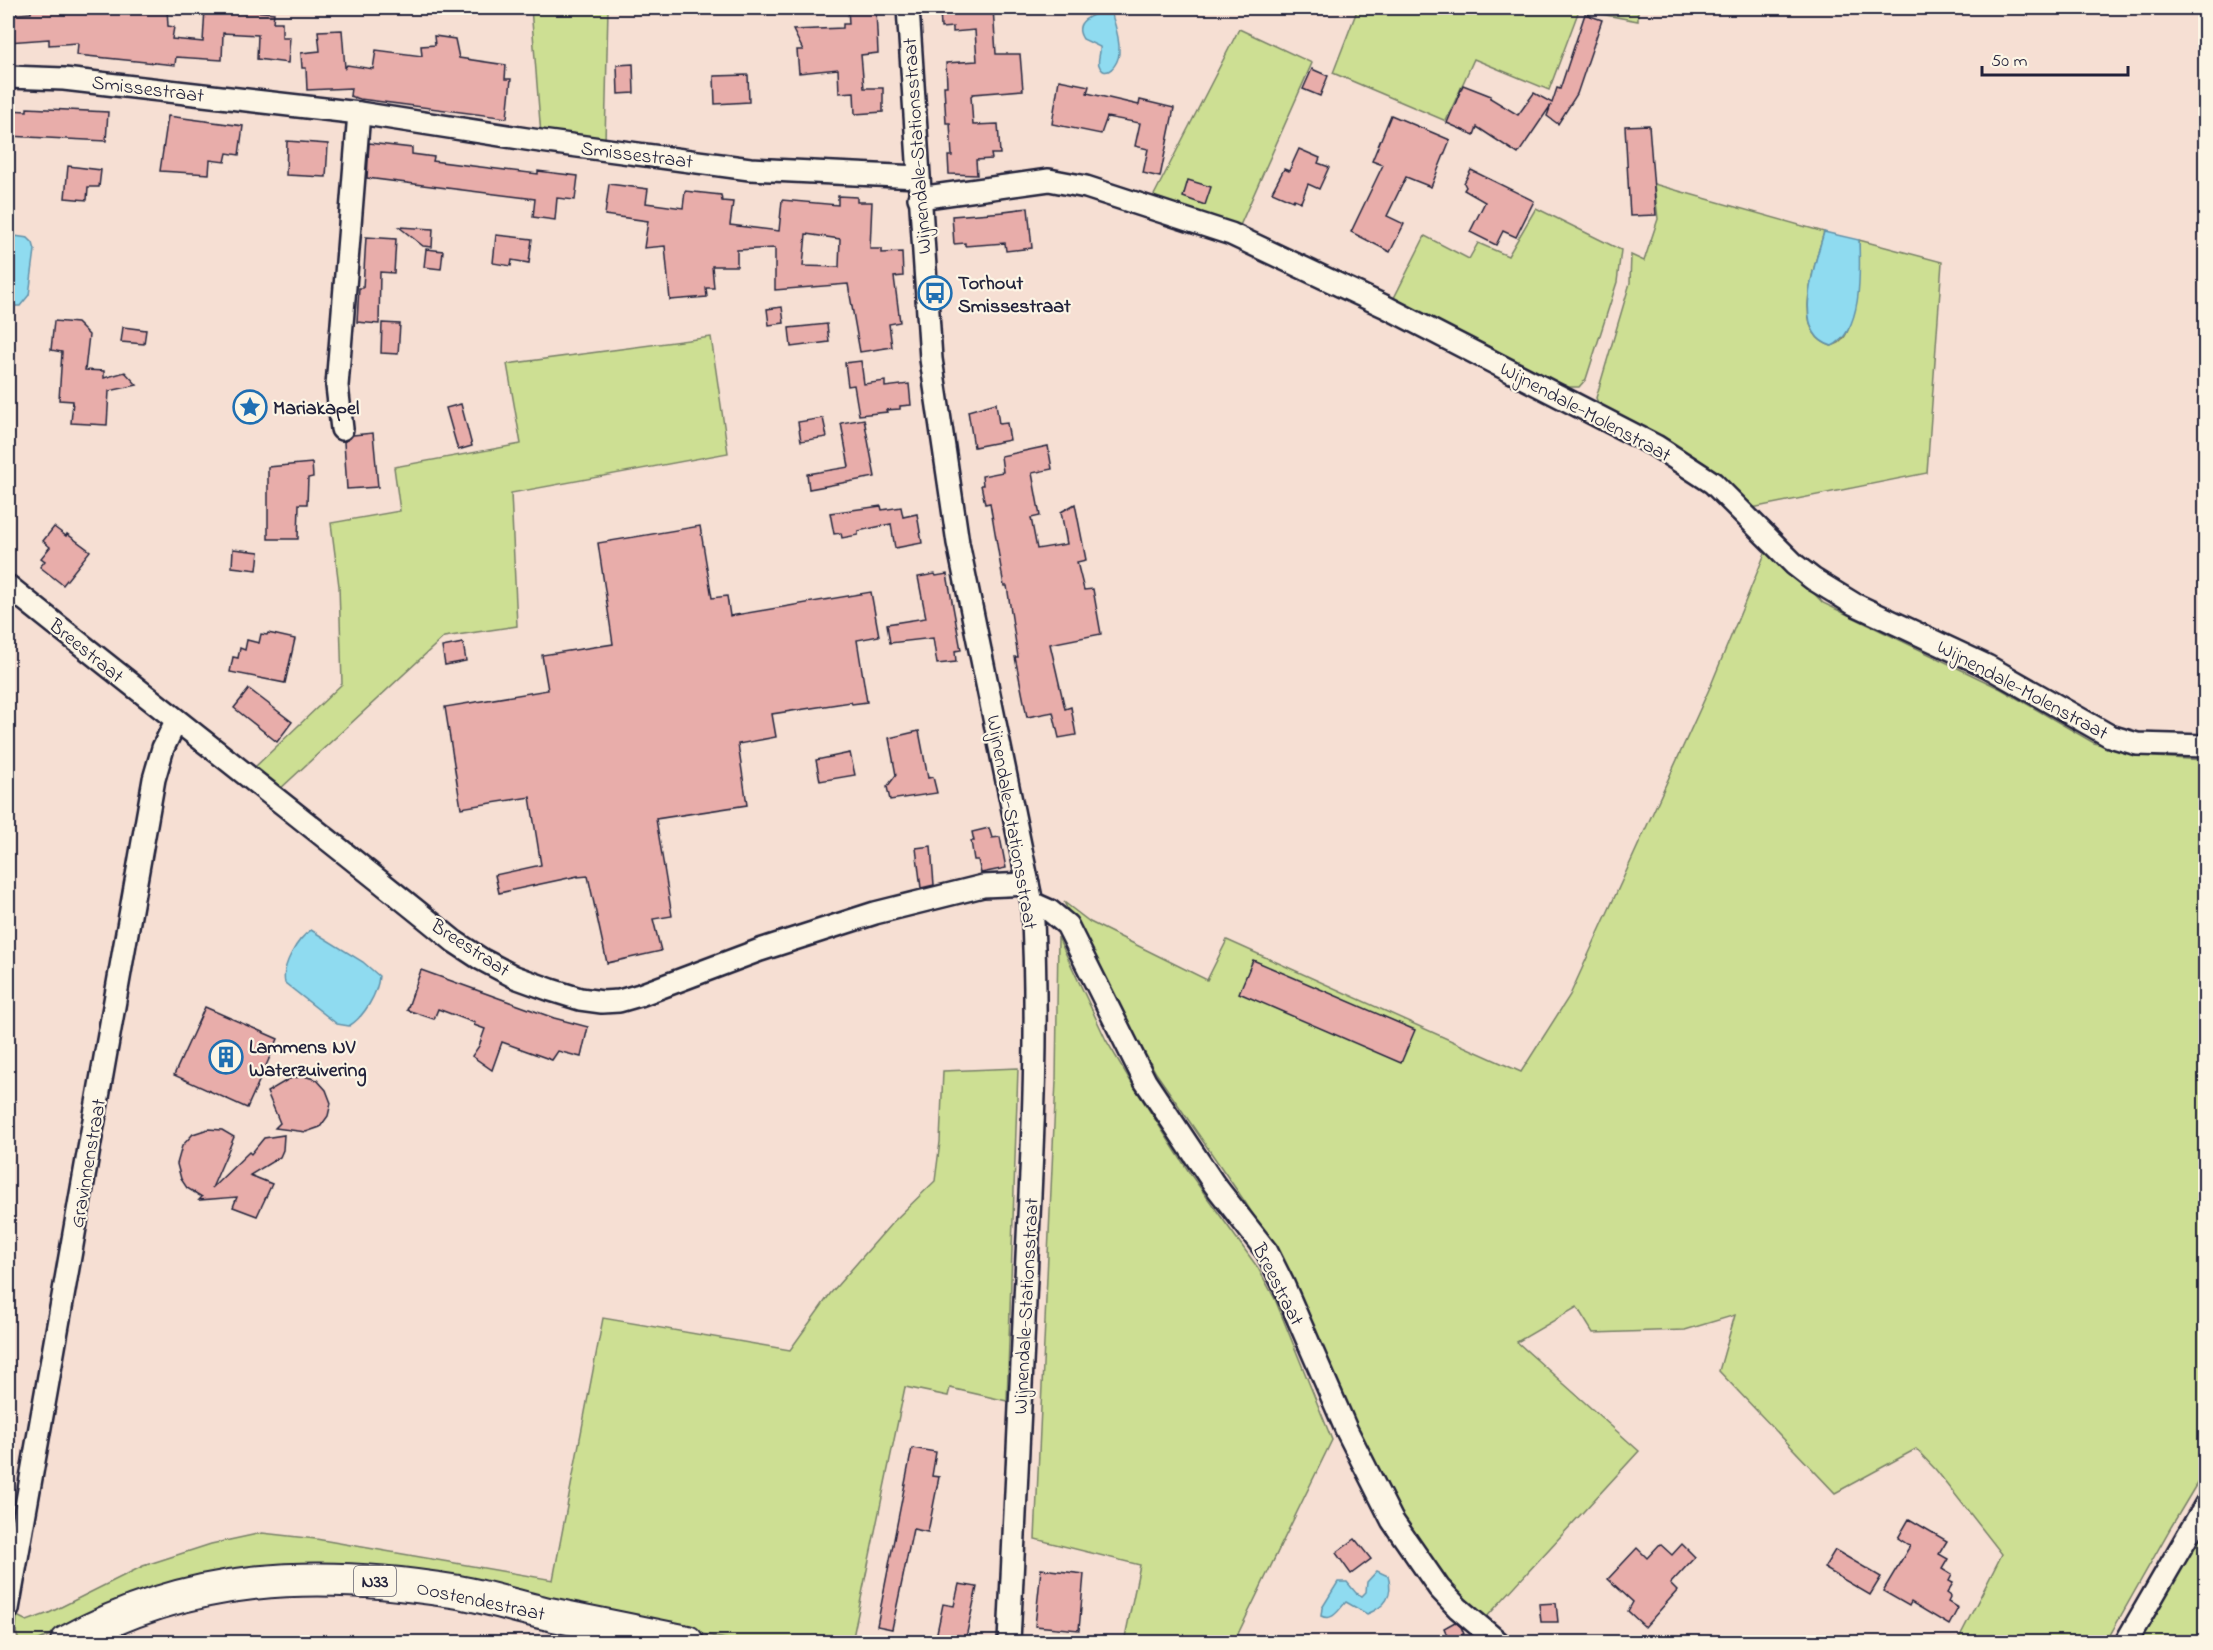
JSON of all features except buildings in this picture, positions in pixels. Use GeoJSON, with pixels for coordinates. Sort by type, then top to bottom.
{"type":"FeatureCollection","features":[{"type":"Feature","properties":{"kind":"main road","name":"Oostendestraat"},"geometry":{"type":"LineString","coordinates":[[67,1642],[100,1625],[145,1607],[193,1593],[249,1582],[299,1578],[392,1582],[454,1591],[687,1642]]}},
{"type":"Feature","properties":{"kind":"street","name":"Wijnendale-Stationsstraat"},"geometry":{"type":"LineString","coordinates":[[908,8],[931,359],[958,543],[1030,893],[1035,956],[1036,1047],[1009,1642]]}},
{"type":"Feature","properties":{"kind":"street","name":"Smissestraat"},"geometry":{"type":"LineString","coordinates":[[8,77],[63,79],[359,113],[533,140],[750,169],[918,187]]}},
{"type":"Feature","properties":{"kind":"street"},"geometry":{"type":"LineString","coordinates":[[342,429],[337,386],[359,113]]}},
{"type":"Feature","properties":{"kind":"street","name":"Wijnendale-Molenstraat"},"geometry":{"type":"LineString","coordinates":[[918,187],[1049,180],[1086,187],[1232,234],[1384,306],[1656,446],[1713,483],[1795,564],[1854,604],[1987,666],[2110,736],[2146,745],[2205,746]]}},
{"type":"Feature","properties":{"kind":"street","name":"Breestraat"},"geometry":{"type":"LineString","coordinates":[[8,586],[176,721],[302,817],[455,942],[481,959],[515,976],[580,999],[602,1002],[619,1001],[760,950],[875,913],[983,886],[1030,893],[1067,925],[1145,1081],[1214,1184],[1267,1252],[1346,1430],[1392,1520],[1439,1588],[1458,1608],[1498,1642]]}},
{"type":"Feature","properties":{"kind":"street","name":"Gravinnenstraat"},"geometry":{"type":"LineString","coordinates":[[8,1609],[154,778],[163,748],[176,721]]}},
{"type":"Feature","properties":{"kind":"street"},"geometry":{"type":"LineString","coordinates":[[2126,1642],[2205,1504]]}},
{"type":"Feature","properties":{"kind":"green space"},"geometry":{"type":"Polygon","coordinates":[[[531,8],[608,8],[605,143],[541,135],[531,8]]]}},
{"type":"Feature","properties":{"kind":"green space"},"geometry":{"type":"Polygon","coordinates":[[[1358,8],[1638,8],[1638,21],[1579,10],[1549,90],[1474,59],[1446,121],[1333,73],[1358,8]]]}},
{"type":"Feature","properties":{"kind":"green space"},"geometry":{"type":"Polygon","coordinates":[[[1239,29],[1312,63],[1238,230],[1152,199],[1239,29]]]}},
{"type":"Feature","properties":{"kind":"green space"},"geometry":{"type":"Polygon","coordinates":[[[1654,184],[1824,232],[1812,277],[1808,312],[1811,327],[1818,339],[1831,346],[1840,342],[1846,335],[1854,310],[1859,240],[1942,262],[1927,473],[1752,508],[1601,410],[1596,398],[1630,283],[1631,255],[1644,261],[1658,219],[1654,184]]]}},
{"type":"Feature","properties":{"kind":"green space"},"geometry":{"type":"Polygon","coordinates":[[[1536,208],[1621,250],[1617,282],[1586,379],[1579,387],[1569,387],[1529,370],[1392,302],[1425,236],[1469,259],[1478,243],[1508,256],[1536,208]]]}},
{"type":"Feature","properties":{"kind":"green space"},"geometry":{"type":"Polygon","coordinates":[[[711,337],[728,453],[511,493],[517,626],[444,637],[279,790],[255,767],[342,684],[339,586],[331,523],[400,511],[394,467],[521,444],[507,364],[711,337]]]}},
{"type":"Feature","properties":{"kind":"green space"},"geometry":{"type":"Polygon","coordinates":[[[1768,546],[1823,603],[2001,689],[2094,743],[2154,757],[2205,760],[2205,1470],[2106,1642],[1957,1642],[2002,1554],[1936,1470],[1916,1449],[1835,1493],[1719,1371],[1735,1315],[1685,1330],[1593,1333],[1577,1307],[1517,1342],[1639,1451],[1483,1621],[1454,1594],[1422,1553],[1372,1469],[1283,1262],[1245,1202],[1156,1073],[1096,966],[1064,902],[1090,922],[1207,980],[1227,940],[1521,1072],[1570,995],[1711,685],[1768,546]]]}},
{"type":"Feature","properties":{"kind":"green space"},"geometry":{"type":"Polygon","coordinates":[[[1058,937],[1106,1040],[1191,1175],[1258,1268],[1275,1299],[1332,1440],[1234,1642],[1124,1642],[1140,1565],[1035,1539],[1056,1081],[1058,937]]]}},
{"type":"Feature","properties":{"kind":"green space"},"geometry":{"type":"Polygon","coordinates":[[[1018,1068],[1007,1401],[950,1388],[948,1396],[905,1387],[852,1642],[739,1642],[431,1575],[326,1564],[239,1569],[150,1592],[39,1640],[19,1641],[16,1632],[17,1616],[27,1621],[49,1613],[143,1566],[211,1544],[262,1533],[316,1539],[553,1580],[603,1318],[790,1350],[830,1294],[892,1223],[935,1181],[940,1142],[943,1071],[1018,1068]]]}},
{"type":"Feature","properties":{"kind":"green space"},"geometry":{"type":"Polygon","coordinates":[[[2198,1537],[2205,1539],[2205,1642],[2137,1642],[2198,1537]]]}},
{"type":"Feature","properties":{"kind":"water"},"geometry":{"type":"Polygon","coordinates":[[[1106,12],[1112,15],[1119,48],[1114,66],[1108,71],[1102,70],[1099,63],[1100,47],[1083,39],[1080,33],[1081,24],[1085,20],[1106,12]]]}},
{"type":"Feature","properties":{"kind":"water"},"geometry":{"type":"Polygon","coordinates":[[[1824,232],[1859,240],[1858,299],[1849,327],[1842,338],[1832,346],[1819,339],[1811,327],[1808,312],[1812,278],[1824,232]]]}},
{"type":"Feature","properties":{"kind":"water"},"geometry":{"type":"Polygon","coordinates":[[[8,235],[28,238],[35,250],[29,295],[20,306],[8,306],[8,235]]]}},
{"type":"Feature","properties":{"kind":"water"},"geometry":{"type":"Polygon","coordinates":[[[311,930],[363,962],[379,976],[376,990],[369,1004],[360,1017],[349,1026],[337,1024],[285,983],[285,969],[291,954],[300,940],[311,930]]]}},
{"type":"Feature","properties":{"kind":"water"},"geometry":{"type":"Polygon","coordinates":[[[1377,1571],[1388,1576],[1390,1583],[1389,1595],[1379,1608],[1367,1614],[1346,1602],[1332,1616],[1321,1616],[1322,1608],[1338,1582],[1347,1582],[1356,1593],[1362,1596],[1366,1592],[1367,1582],[1377,1571]]]}},
{"type":"Feature","properties":{"kind":"place","name":"Torhout Smissestraat"},"geometry":{"type":"Point","coordinates":[935,293]}},
{"type":"Feature","properties":{"kind":"place","name":"Mariakapel"},"geometry":{"type":"Point","coordinates":[250,407]}},
{"type":"Feature","properties":{"kind":"place","name":"Lammens NV Waterzuivering"},"geometry":{"type":"Point","coordinates":[226,1057]}}]}
